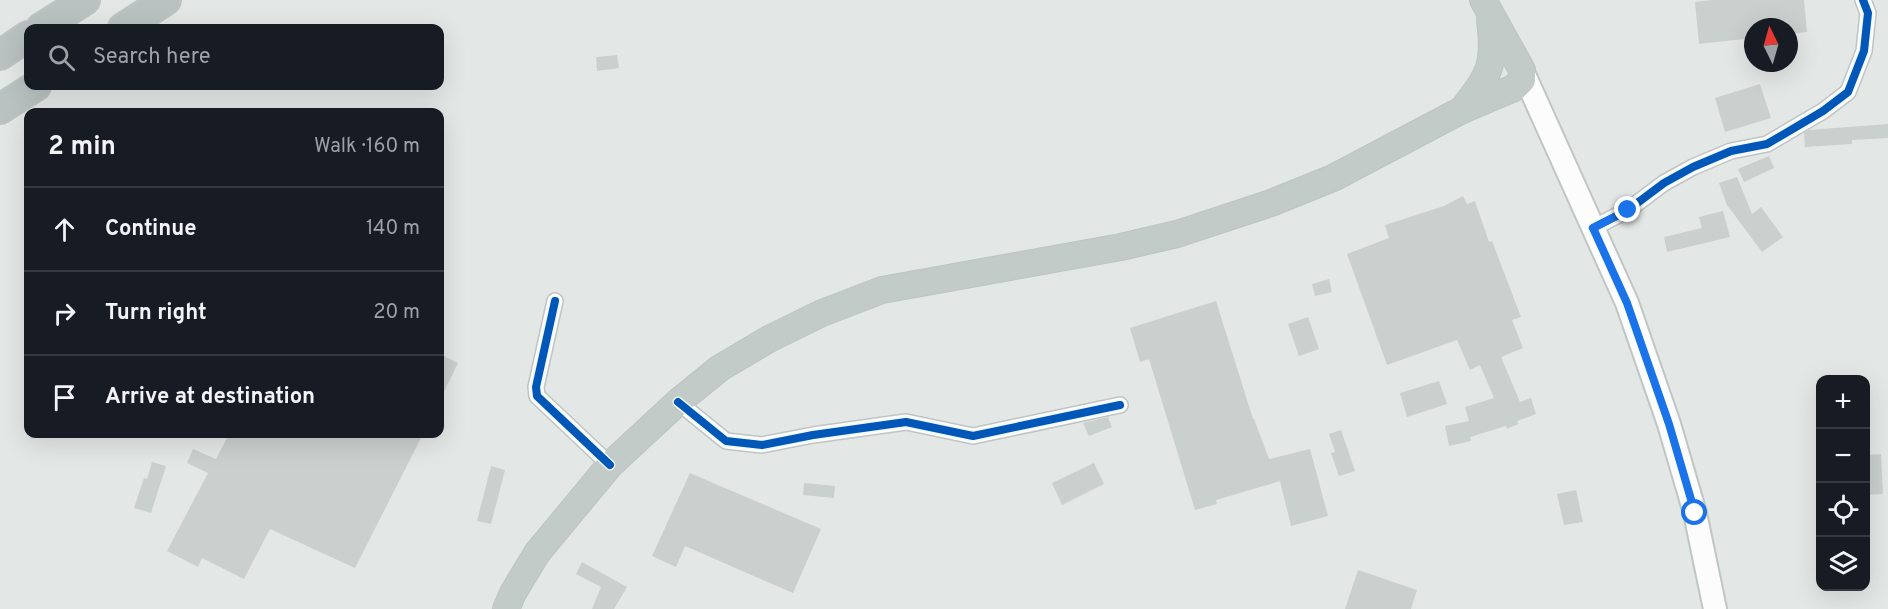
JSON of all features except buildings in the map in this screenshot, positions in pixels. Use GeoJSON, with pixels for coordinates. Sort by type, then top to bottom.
{"type":"FeatureCollection","features":[{"type":"Feature","properties":{"kind":"highway"},"geometry":{"type":"LineString","coordinates":[[46,24],[85,0]]}},
{"type":"Feature","properties":{"kind":"highway"},"geometry":{"type":"LineString","coordinates":[[129,24],[166,0]]}},
{"type":"Feature","properties":{"kind":"highway"},"geometry":{"type":"LineString","coordinates":[[506,609],[537,553],[610,465],[678,402],[720,368],[769,339],[822,313],[882,290],[1121,247],[1177,234],[1271,203],[1333,178],[1462,110],[1514,88],[1522,80],[1522,70],[1486,6]]}},
{"type":"Feature","properties":{"kind":"highway"},"geometry":{"type":"LineString","coordinates":[[1462,110],[1480,86],[1493,56],[1486,6]]}},
{"type":"Feature","properties":{"kind":"highway"},"geometry":{"type":"LineString","coordinates":[[0,55],[24,39]]}},
{"type":"Feature","properties":{"kind":"highway"},"geometry":{"type":"LineString","coordinates":[[0,109],[30,90]]}},
{"type":"Feature","properties":{"kind":"main road"},"geometry":{"type":"LineString","coordinates":[[1522,70],[1627,303],[1669,424],[1695,513],[1715,609]]}},
{"type":"Feature","properties":{"kind":"street"},"geometry":{"type":"LineString","coordinates":[[1593,228],[1628,210],[1664,183],[1693,167],[1731,151],[1767,144],[1823,111],[1848,92],[1864,51],[1868,14],[1863,0]]}},
{"type":"Feature","properties":{"kind":"street"},"geometry":{"type":"LineString","coordinates":[[555,301],[536,387],[537,396],[610,465]]}},
{"type":"Feature","properties":{"kind":"street"},"geometry":{"type":"LineString","coordinates":[[678,402],[726,441],[762,445],[813,435],[906,422],[973,436],[1120,405]]}},
{"type":"Feature","properties":{"kind":"cycle path"},"geometry":{"type":"LineString","coordinates":[[1593,228],[1628,210],[1664,183],[1693,167],[1731,151],[1767,144],[1823,111],[1848,92],[1864,51],[1868,13],[1863,0]]}},
{"type":"Feature","properties":{"kind":"cycle path"},"geometry":{"type":"LineString","coordinates":[[555,301],[536,387],[537,396],[610,465]]}},
{"type":"Feature","properties":{"kind":"cycle path"},"geometry":{"type":"LineString","coordinates":[[678,402],[726,441],[762,445],[813,435],[906,422],[973,436],[1120,405]]}},
{"type":"Feature","properties":{"kind":"route"},"geometry":{"type":"LineString","coordinates":[[1628,210],[1593,228],[1627,303],[1669,424],[1695,513]]}}]}
